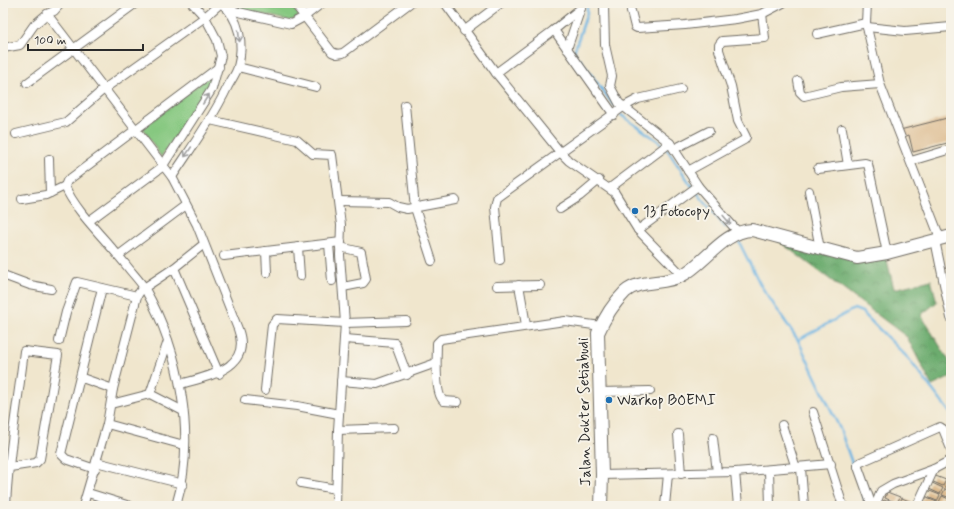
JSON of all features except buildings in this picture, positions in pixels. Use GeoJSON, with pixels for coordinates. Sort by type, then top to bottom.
{"type":"FeatureCollection","features":[{"type":"Feature","properties":{"kind":"main road"},"geometry":{"type":"LineString","coordinates":[[738,232],[752,230],[857,258],[887,253],[942,238]]}},
{"type":"Feature","properties":{"kind":"main road","name":"Jalan Dokter Setiabudi"},"geometry":{"type":"LineString","coordinates":[[600,506],[602,475],[598,333],[601,326],[619,299],[629,289],[639,285],[682,276],[738,232]]}},
{"type":"Feature","properties":{"kind":"street"},"geometry":{"type":"LineString","coordinates":[[27,83],[136,3]]}},
{"type":"Feature","properties":{"kind":"street"},"geometry":{"type":"LineString","coordinates":[[89,221],[162,167],[212,89],[221,56],[217,40],[206,17],[192,3]]}},
{"type":"Feature","properties":{"kind":"street"},"geometry":{"type":"LineString","coordinates":[[16,134],[66,122],[104,89],[206,17],[221,3],[230,10],[291,24],[304,17],[322,3]]}},
{"type":"Feature","properties":{"kind":"street"},"geometry":{"type":"LineString","coordinates":[[294,3],[332,52],[337,54],[343,53],[410,3]]}},
{"type":"Feature","properties":{"kind":"street"},"geometry":{"type":"LineString","coordinates":[[445,3],[496,73],[560,152],[569,161],[610,188],[638,230],[682,276]]}},
{"type":"Feature","properties":{"kind":"street"},"geometry":{"type":"LineString","coordinates":[[464,31],[501,3]]}},
{"type":"Feature","properties":{"kind":"street"},"geometry":{"type":"LineString","coordinates":[[608,3],[604,6],[605,45],[612,76],[610,86],[623,107],[670,146],[688,171],[695,188],[738,232]]}},
{"type":"Feature","properties":{"kind":"street"},"geometry":{"type":"LineString","coordinates":[[631,11],[635,27],[637,28],[698,24],[762,14],[783,3]]}},
{"type":"Feature","properties":{"kind":"street"},"geometry":{"type":"LineString","coordinates":[[867,3],[866,25],[880,84],[942,238],[951,318]]}},
{"type":"Feature","properties":{"kind":"street"},"geometry":{"type":"LineString","coordinates":[[3,48],[20,46],[34,25],[47,14],[54,11],[57,4]]}},
{"type":"Feature","properties":{"kind":"street"},"geometry":{"type":"LineString","coordinates":[[496,73],[581,8],[567,49]]}},
{"type":"Feature","properties":{"kind":"street"},"geometry":{"type":"LineString","coordinates":[[172,177],[210,120],[238,67],[240,35],[230,10]]}},
{"type":"Feature","properties":{"kind":"street"},"geometry":{"type":"LineString","coordinates":[[47,14],[162,167],[172,177],[197,225],[242,338],[238,355],[233,363],[219,374],[181,384]]}},
{"type":"Feature","properties":{"kind":"street"},"geometry":{"type":"LineString","coordinates":[[688,171],[744,140],[746,137],[738,121],[730,86],[719,50],[722,42],[765,38],[762,14]]}},
{"type":"Feature","properties":{"kind":"street"},"geometry":{"type":"LineString","coordinates":[[817,34],[866,25],[904,31],[951,27]]}},
{"type":"Feature","properties":{"kind":"street"},"geometry":{"type":"LineString","coordinates":[[554,30],[614,115]]}},
{"type":"Feature","properties":{"kind":"street"},"geometry":{"type":"LineString","coordinates":[[22,199],[50,193],[65,186],[67,181],[219,67]]}},
{"type":"Feature","properties":{"kind":"street"},"geometry":{"type":"LineString","coordinates":[[238,67],[316,87]]}},
{"type":"Feature","properties":{"kind":"street"},"geometry":{"type":"LineString","coordinates":[[798,81],[800,92],[804,96],[841,87],[880,84]]}},
{"type":"Feature","properties":{"kind":"street"},"geometry":{"type":"LineString","coordinates":[[500,260],[496,207],[497,198],[614,115],[623,107],[638,99],[681,89]]}},
{"type":"Feature","properties":{"kind":"street"},"geometry":{"type":"LineString","coordinates":[[405,105],[415,208],[432,261]]}},
{"type":"Feature","properties":{"kind":"street"},"geometry":{"type":"LineString","coordinates":[[210,120],[297,140],[313,154],[332,155],[339,201],[345,323],[345,339],[340,381],[336,506]]}},
{"type":"Feature","properties":{"kind":"street"},"geometry":{"type":"LineString","coordinates":[[842,129],[848,165]]}},
{"type":"Feature","properties":{"kind":"street"},"geometry":{"type":"LineString","coordinates":[[610,188],[670,146],[709,131]]}},
{"type":"Feature","properties":{"kind":"street"},"geometry":{"type":"LineString","coordinates":[[911,161],[951,149]]}},
{"type":"Feature","properties":{"kind":"street"},"geometry":{"type":"LineString","coordinates":[[49,159],[50,193]]}},
{"type":"Feature","properties":{"kind":"street"},"geometry":{"type":"LineString","coordinates":[[818,170],[865,162],[868,166],[874,201],[887,253]]}},
{"type":"Feature","properties":{"kind":"street"},"geometry":{"type":"LineString","coordinates":[[560,209],[580,196],[599,180]]}},
{"type":"Feature","properties":{"kind":"street"},"geometry":{"type":"LineString","coordinates":[[65,186],[89,221],[119,255],[144,288],[168,341],[181,384],[183,411],[184,445],[182,484],[176,506]]}},
{"type":"Feature","properties":{"kind":"street"},"geometry":{"type":"LineString","coordinates":[[638,230],[695,188]]}},
{"type":"Feature","properties":{"kind":"street"},"geometry":{"type":"LineString","coordinates":[[809,191],[820,249]]}},
{"type":"Feature","properties":{"kind":"street"},"geometry":{"type":"LineString","coordinates":[[339,201],[389,202],[401,208],[415,208],[455,200]]}},
{"type":"Feature","properties":{"kind":"street"},"geometry":{"type":"LineString","coordinates":[[119,255],[186,205]]}},
{"type":"Feature","properties":{"kind":"street"},"geometry":{"type":"LineString","coordinates":[[83,506],[96,466],[107,424],[113,389],[137,296],[144,288],[174,268],[204,244]]}},
{"type":"Feature","properties":{"kind":"street"},"geometry":{"type":"LineString","coordinates":[[329,244],[332,281]]}},
{"type":"Feature","properties":{"kind":"street"},"geometry":{"type":"LineString","coordinates":[[224,256],[298,247],[341,244],[361,252],[366,279],[363,283],[343,287]]}},
{"type":"Feature","properties":{"kind":"street"},"geometry":{"type":"LineString","coordinates":[[298,247],[300,276]]}},
{"type":"Feature","properties":{"kind":"street"},"geometry":{"type":"LineString","coordinates":[[266,251],[268,273]]}},
{"type":"Feature","properties":{"kind":"street"},"geometry":{"type":"LineString","coordinates":[[174,268],[219,374]]}},
{"type":"Feature","properties":{"kind":"street"},"geometry":{"type":"LineString","coordinates":[[3,275],[30,285],[51,289]]}},
{"type":"Feature","properties":{"kind":"street"},"geometry":{"type":"LineString","coordinates":[[59,341],[66,312],[77,282],[137,296]]}},
{"type":"Feature","properties":{"kind":"street"},"geometry":{"type":"LineString","coordinates":[[519,285],[526,325]]}},
{"type":"Feature","properties":{"kind":"street"},"geometry":{"type":"LineString","coordinates":[[497,286],[540,285]]}},
{"type":"Feature","properties":{"kind":"street"},"geometry":{"type":"LineString","coordinates":[[102,288],[82,378],[62,454],[66,459],[182,484]]}},
{"type":"Feature","properties":{"kind":"street"},"geometry":{"type":"LineString","coordinates":[[265,390],[274,321],[276,319],[345,323],[406,321]]}},
{"type":"Feature","properties":{"kind":"street"},"geometry":{"type":"LineString","coordinates":[[458,402],[441,399],[436,364],[437,343],[441,339],[526,325],[570,321],[601,326]]}},
{"type":"Feature","properties":{"kind":"street"},"geometry":{"type":"LineString","coordinates":[[345,339],[395,344],[407,375]]}},
{"type":"Feature","properties":{"kind":"street"},"geometry":{"type":"LineString","coordinates":[[150,394],[168,341]]}},
{"type":"Feature","properties":{"kind":"street"},"geometry":{"type":"LineString","coordinates":[[6,506],[5,495],[10,467],[24,351],[58,355],[40,459],[36,463],[10,467]]}},
{"type":"Feature","properties":{"kind":"street"},"geometry":{"type":"LineString","coordinates":[[340,381],[377,384],[436,364]]}},
{"type":"Feature","properties":{"kind":"street"},"geometry":{"type":"LineString","coordinates":[[82,378],[113,389]]}},
{"type":"Feature","properties":{"kind":"street"},"geometry":{"type":"LineString","coordinates":[[600,392],[650,391]]}},
{"type":"Feature","properties":{"kind":"street"},"geometry":{"type":"LineString","coordinates":[[111,404],[150,394],[183,411]]}},
{"type":"Feature","properties":{"kind":"street"},"geometry":{"type":"LineString","coordinates":[[245,400],[297,406],[339,414]]}},
{"type":"Feature","properties":{"kind":"street"},"geometry":{"type":"LineString","coordinates":[[813,412],[844,506]]}},
{"type":"Feature","properties":{"kind":"street"},"geometry":{"type":"LineString","coordinates":[[107,424],[184,445]]}},
{"type":"Feature","properties":{"kind":"street"},"geometry":{"type":"LineString","coordinates":[[782,425],[799,468],[804,506]]}},
{"type":"Feature","properties":{"kind":"street"},"geometry":{"type":"LineString","coordinates":[[874,506],[858,464],[940,427],[943,429],[951,449]]}},
{"type":"Feature","properties":{"kind":"street"},"geometry":{"type":"LineString","coordinates":[[338,430],[394,428]]}},
{"type":"Feature","properties":{"kind":"street"},"geometry":{"type":"LineString","coordinates":[[678,434],[680,474]]}},
{"type":"Feature","properties":{"kind":"street"},"geometry":{"type":"LineString","coordinates":[[713,438],[717,472]]}},
{"type":"Feature","properties":{"kind":"street"},"geometry":{"type":"LineString","coordinates":[[874,506],[881,491],[893,484],[934,469],[951,460]]}},
{"type":"Feature","properties":{"kind":"street"},"geometry":{"type":"LineString","coordinates":[[602,475],[735,472],[799,468],[831,464]]}},
{"type":"Feature","properties":{"kind":"street"},"geometry":{"type":"LineString","coordinates":[[917,506],[934,469]]}},
{"type":"Feature","properties":{"kind":"street"},"geometry":{"type":"LineString","coordinates":[[769,470],[770,506]]}},
{"type":"Feature","properties":{"kind":"street"},"geometry":{"type":"LineString","coordinates":[[735,472],[738,506]]}},
{"type":"Feature","properties":{"kind":"street"},"geometry":{"type":"LineString","coordinates":[[665,506],[668,474]]}},
{"type":"Feature","properties":{"kind":"street"},"geometry":{"type":"LineString","coordinates":[[301,483],[336,489]]}},
{"type":"Feature","properties":{"kind":"street"},"geometry":{"type":"LineString","coordinates":[[88,493],[130,506]]}},
{"type":"Feature","properties":{"kind":"green space"},"geometry":{"type":"Polygon","coordinates":[[[228,3],[290,3],[299,16],[291,21],[231,7],[228,3]]]}},
{"type":"Feature","properties":{"kind":"green space"},"geometry":{"type":"Polygon","coordinates":[[[212,74],[208,89],[161,157],[143,128],[212,74]]]}},
{"type":"Feature","properties":{"kind":"green space"},"geometry":{"type":"Polygon","coordinates":[[[772,236],[854,259],[885,252],[894,289],[931,280],[937,302],[921,315],[951,364],[951,377],[932,386],[907,337],[772,236]]]}},
{"type":"Feature","properties":{"kind":"waterway"},"geometry":{"type":"LineString","coordinates":[[576,54],[574,52],[587,13],[587,3]]}},
{"type":"Feature","properties":{"kind":"waterway"},"geometry":{"type":"LineString","coordinates":[[579,58],[614,106]]}},
{"type":"Feature","properties":{"kind":"waterway"},"geometry":{"type":"LineString","coordinates":[[621,115],[661,143],[669,152],[691,185],[725,227]]}},
{"type":"Feature","properties":{"kind":"waterway"},"geometry":{"type":"LineString","coordinates":[[739,242],[761,286],[798,340],[840,429],[867,506]]}},
{"type":"Feature","properties":{"kind":"waterway"},"geometry":{"type":"LineString","coordinates":[[798,340],[854,309],[862,312],[908,358],[951,414]]}},
{"type":"Feature","properties":{"kind":"place","name":"13 Fotocopy"},"geometry":{"type":"Point","coordinates":[635,211]}},
{"type":"Feature","properties":{"kind":"place","name":"Warkop BOEMI"},"geometry":{"type":"Point","coordinates":[609,400]}}]}
